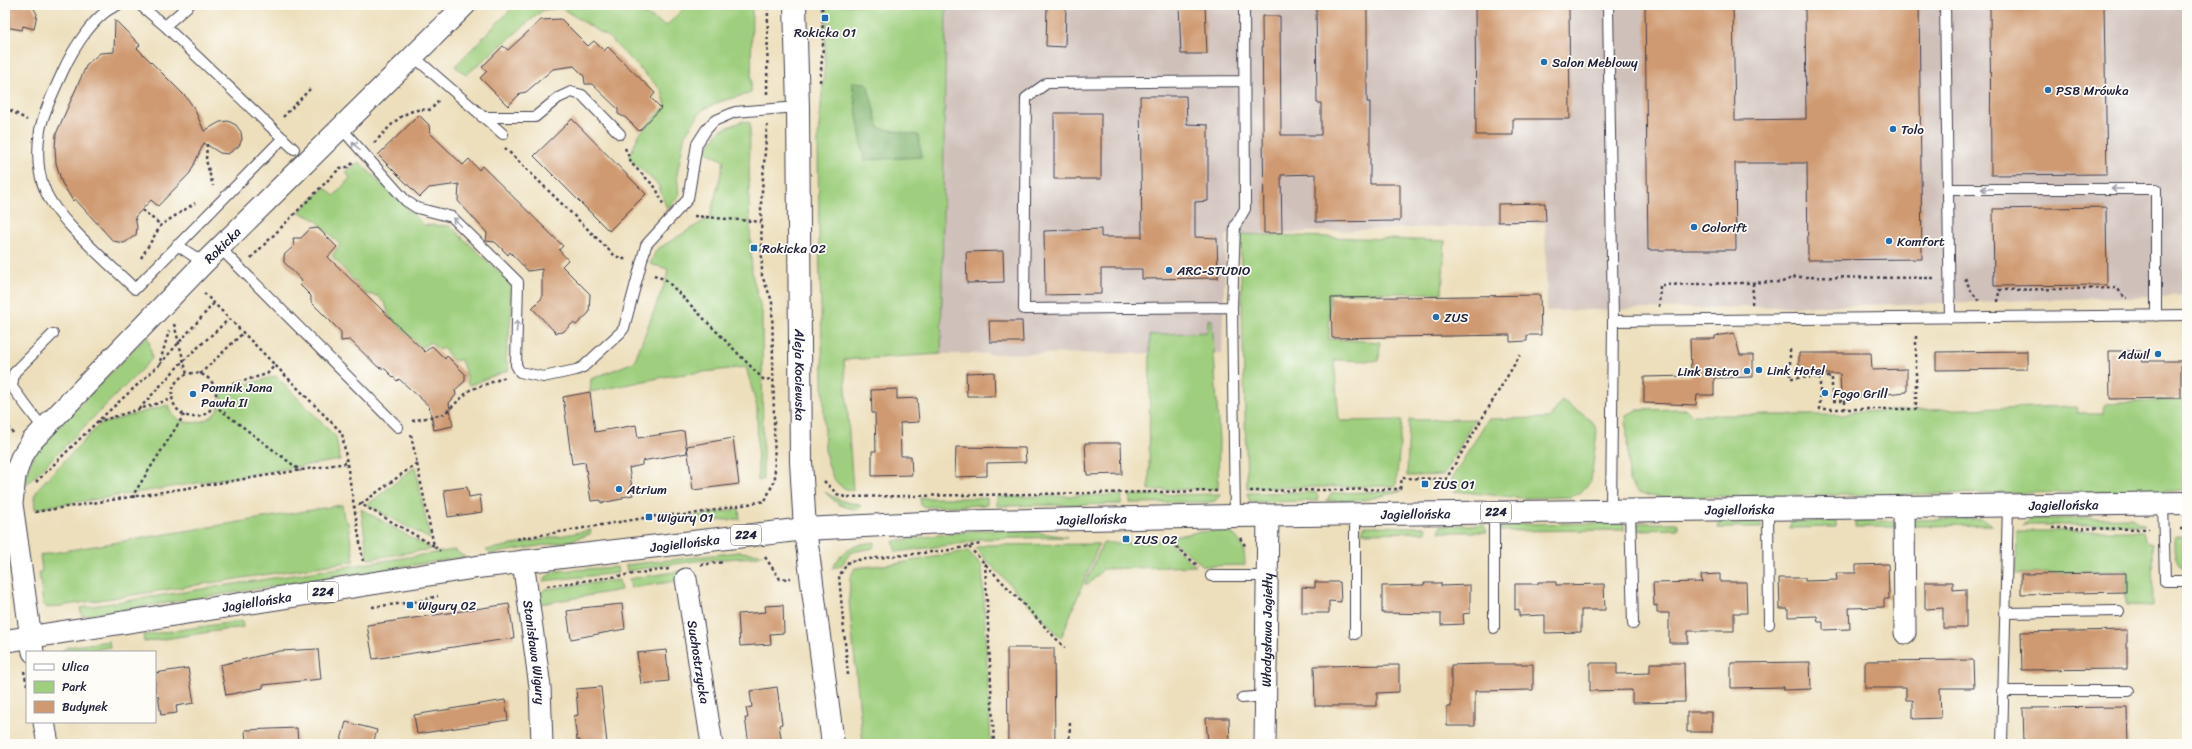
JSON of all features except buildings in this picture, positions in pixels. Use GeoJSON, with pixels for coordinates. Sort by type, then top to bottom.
{"type":"FeatureCollection","features":[{"type":"Feature","properties":{"kind":"main road","name":"Aleja Kociewska"},"geometry":{"type":"LineString","coordinates":[[795,5],[798,107],[802,477],[805,529],[833,744]]}},
{"type":"Feature","properties":{"kind":"main road","name":"Jagiellońska"},"geometry":{"type":"LineString","coordinates":[[5,641],[32,644],[477,567],[805,529],[943,522],[1235,516],[2008,504],[2187,503]]}},
{"type":"Feature","properties":{"kind":"street","name":"Rokicka"},"geometry":{"type":"LineString","coordinates":[[32,644],[24,590],[20,509],[15,476],[21,458],[43,428],[197,271],[464,5]]}},
{"type":"Feature","properties":{"kind":"street"},"geometry":{"type":"LineString","coordinates":[[1904,506],[1905,634]]}},
{"type":"Feature","properties":{"kind":"street","name":"Władysława Jagiełły"},"geometry":{"type":"LineString","coordinates":[[1265,744],[1268,516]]}},
{"type":"Feature","properties":{"kind":"street","name":"Stanisława Wigury"},"geometry":{"type":"LineString","coordinates":[[523,561],[540,687],[542,744]]}},
{"type":"Feature","properties":{"kind":"street","name":"Suchostrzycka"},"geometry":{"type":"LineString","coordinates":[[686,579],[712,744]]}},
{"type":"Feature","properties":{"kind":"street"},"geometry":{"type":"LineString","coordinates":[[44,723],[48,744]]}},
{"type":"Feature","properties":{"kind":"lane"},"geometry":{"type":"LineString","coordinates":[[118,5],[110,8],[71,52],[40,129],[38,158],[44,190],[54,208],[135,289],[283,138]]}},
{"type":"Feature","properties":{"kind":"lane"},"geometry":{"type":"LineString","coordinates":[[140,5],[165,26],[294,149]]}},
{"type":"Feature","properties":{"kind":"lane"},"geometry":{"type":"LineString","coordinates":[[165,26],[189,5]]}},
{"type":"Feature","properties":{"kind":"lane"},"geometry":{"type":"LineString","coordinates":[[1235,516],[1232,307],[1235,226],[1245,209],[1244,5]]}},
{"type":"Feature","properties":{"kind":"lane"},"geometry":{"type":"LineString","coordinates":[[1608,5],[1613,321],[1621,510],[1633,624]]}},
{"type":"Feature","properties":{"kind":"lane"},"geometry":{"type":"LineString","coordinates":[[1945,5],[1950,318]]}},
{"type":"Feature","properties":{"kind":"lane"},"geometry":{"type":"LineString","coordinates":[[413,56],[503,134]]}},
{"type":"Feature","properties":{"kind":"lane"},"geometry":{"type":"LineString","coordinates":[[1232,307],[1024,309],[1026,98],[1047,83],[1244,81]]}},
{"type":"Feature","properties":{"kind":"lane"},"geometry":{"type":"LineString","coordinates":[[482,117],[535,117],[558,98],[570,92],[582,95],[620,134]]}},
{"type":"Feature","properties":{"kind":"lane"},"geometry":{"type":"LineString","coordinates":[[341,128],[406,201],[417,208],[452,217],[518,282],[518,369],[543,377],[576,370],[583,367],[624,328],[646,245],[682,208],[688,199],[697,144],[706,130],[723,116],[735,112],[767,108],[798,107]]}},
{"type":"Feature","properties":{"kind":"lane"},"geometry":{"type":"LineString","coordinates":[[1948,189],[2156,189],[2156,316]]}},
{"type":"Feature","properties":{"kind":"lane"},"geometry":{"type":"LineString","coordinates":[[177,246],[197,271]]}},
{"type":"Feature","properties":{"kind":"lane"},"geometry":{"type":"LineString","coordinates":[[220,248],[398,427]]}},
{"type":"Feature","properties":{"kind":"lane"},"geometry":{"type":"LineString","coordinates":[[1613,321],[2187,315]]}},
{"type":"Feature","properties":{"kind":"lane"},"geometry":{"type":"LineString","coordinates":[[43,428],[12,387],[14,373],[53,334]]}},
{"type":"Feature","properties":{"kind":"lane"},"geometry":{"type":"LineString","coordinates":[[2163,503],[2165,581],[2187,581]]}},
{"type":"Feature","properties":{"kind":"lane"},"geometry":{"type":"LineString","coordinates":[[2002,744],[2002,691],[2008,504]]}},
{"type":"Feature","properties":{"kind":"lane"},"geometry":{"type":"LineString","coordinates":[[1768,508],[1769,624]]}},
{"type":"Feature","properties":{"kind":"lane"},"geometry":{"type":"LineString","coordinates":[[1494,512],[1494,628]]}},
{"type":"Feature","properties":{"kind":"lane"},"geometry":{"type":"LineString","coordinates":[[1355,514],[1355,634]]}},
{"type":"Feature","properties":{"kind":"lane"},"geometry":{"type":"LineString","coordinates":[[1211,576],[1267,576]]}},
{"type":"Feature","properties":{"kind":"lane"},"geometry":{"type":"LineString","coordinates":[[2004,613],[2119,611]]}},
{"type":"Feature","properties":{"kind":"lane"},"geometry":{"type":"LineString","coordinates":[[2002,691],[2129,691]]}},
{"type":"Feature","properties":{"kind":"lane"},"geometry":{"type":"LineString","coordinates":[[1242,698],[1265,696]]}},
{"type":"Feature","properties":{"kind":"path"},"geometry":{"type":"LineString","coordinates":[[768,5],[767,145],[762,222],[762,276],[772,301],[775,479],[819,476],[838,494],[845,497],[885,496]]}},
{"type":"Feature","properties":{"kind":"path"},"geometry":{"type":"LineString","coordinates":[[236,265],[246,262],[340,168],[348,167],[408,111],[421,109],[431,110],[447,86]]}},
{"type":"Feature","properties":{"kind":"path"},"geometry":{"type":"LineString","coordinates":[[273,128],[310,89]]}},
{"type":"Feature","properties":{"kind":"path"},"geometry":{"type":"LineString","coordinates":[[5,106],[40,129]]}},
{"type":"Feature","properties":{"kind":"path"},"geometry":{"type":"LineString","coordinates":[[620,134],[632,164],[656,188],[670,219]]}},
{"type":"Feature","properties":{"kind":"path"},"geometry":{"type":"LineString","coordinates":[[207,144],[206,160],[213,182],[213,192]]}},
{"type":"Feature","properties":{"kind":"path"},"geometry":{"type":"LineString","coordinates":[[139,263],[161,225],[199,201]]}},
{"type":"Feature","properties":{"kind":"path"},"geometry":{"type":"LineString","coordinates":[[682,208],[690,216],[762,222]]}},
{"type":"Feature","properties":{"kind":"path"},"geometry":{"type":"LineString","coordinates":[[142,210],[161,225]]}},
{"type":"Feature","properties":{"kind":"path"},"geometry":{"type":"LineString","coordinates":[[197,271],[214,303],[342,432],[362,562]]}},
{"type":"Feature","properties":{"kind":"path"},"geometry":{"type":"LineString","coordinates":[[1659,320],[1660,285],[1782,282],[1795,277],[1967,278],[1971,292],[1976,299],[1982,303]]}},
{"type":"Feature","properties":{"kind":"path"},"geometry":{"type":"LineString","coordinates":[[1990,302],[1998,302],[1999,290],[2117,288],[2125,298],[2156,299]]}},
{"type":"Feature","properties":{"kind":"path"},"geometry":{"type":"LineString","coordinates":[[34,484],[97,422],[159,365],[214,303]]}},
{"type":"Feature","properties":{"kind":"path"},"geometry":{"type":"LineString","coordinates":[[173,316],[187,374]]}},
{"type":"Feature","properties":{"kind":"path"},"geometry":{"type":"LineString","coordinates":[[1820,377],[1820,409],[1916,409],[1916,318]]}},
{"type":"Feature","properties":{"kind":"path"},"geometry":{"type":"LineString","coordinates":[[139,408],[183,361],[229,319]]}},
{"type":"Feature","properties":{"kind":"path"},"geometry":{"type":"LineString","coordinates":[[159,365],[171,323]]}},
{"type":"Feature","properties":{"kind":"path"},"geometry":{"type":"LineString","coordinates":[[200,374],[243,333]]}},
{"type":"Feature","properties":{"kind":"path"},"geometry":{"type":"LineString","coordinates":[[1790,349],[1790,378],[1832,377],[1832,401],[1845,401],[1845,409]]}},
{"type":"Feature","properties":{"kind":"path"},"geometry":{"type":"LineString","coordinates":[[215,389],[267,374],[275,365]]}},
{"type":"Feature","properties":{"kind":"path"},"geometry":{"type":"LineString","coordinates":[[434,546],[409,421],[444,414],[470,390],[518,369]]}},
{"type":"Feature","properties":{"kind":"path"},"geometry":{"type":"LineString","coordinates":[[187,374],[200,374],[211,381],[215,389],[216,399],[214,405],[204,415],[190,417],[184,415],[174,406],[172,399],[173,387],[187,374]]}},
{"type":"Feature","properties":{"kind":"path"},"geometry":{"type":"LineString","coordinates":[[97,422],[172,399]]}},
{"type":"Feature","properties":{"kind":"path"},"geometry":{"type":"LineString","coordinates":[[214,405],[302,471]]}},
{"type":"Feature","properties":{"kind":"path"},"geometry":{"type":"LineString","coordinates":[[134,498],[133,494],[184,415]]}},
{"type":"Feature","properties":{"kind":"path"},"geometry":{"type":"LineString","coordinates":[[5,421],[14,435]]}},
{"type":"Feature","properties":{"kind":"path"},"geometry":{"type":"LineString","coordinates":[[20,509],[134,498],[346,463]]}},
{"type":"Feature","properties":{"kind":"path"},"geometry":{"type":"LineString","coordinates":[[354,508],[417,463]]}},
{"type":"Feature","properties":{"kind":"path"},"geometry":{"type":"LineString","coordinates":[[361,504],[434,546],[440,551]]}},
{"type":"Feature","properties":{"kind":"path"},"geometry":{"type":"LineString","coordinates":[[969,546],[1065,648]]}},
{"type":"Feature","properties":{"kind":"path"},"geometry":{"type":"LineString","coordinates":[[848,682],[839,576],[849,561],[886,556]]}},
{"type":"Feature","properties":{"kind":"path"},"geometry":{"type":"LineString","coordinates":[[984,563],[994,744]]}},
{"type":"Feature","properties":{"kind":"path"},"geometry":{"type":"LineString","coordinates":[[1069,744],[1070,722]]}},
{"type":"Feature","properties":{"kind":"shaded area"},"geometry":{"type":"Polygon","coordinates":[[[946,5],[2187,5],[2187,295],[1913,304],[1547,311],[1545,223],[1226,235],[1222,353],[941,354],[946,5]]]}},
{"type":"Feature","properties":{"kind":"green space"},"geometry":{"type":"Polygon","coordinates":[[[515,5],[629,5],[666,26],[687,5],[752,5],[751,93],[722,101],[702,110],[685,135],[677,174],[679,196],[667,209],[658,185],[629,158],[639,134],[666,106],[662,91],[608,37],[561,8],[543,10],[466,75],[455,66],[515,5]]]}},
{"type":"Feature","properties":{"kind":"green space"},"geometry":{"type":"Polygon","coordinates":[[[824,5],[946,5],[941,354],[844,360],[853,491],[840,486],[836,481],[830,470],[825,450],[819,240],[818,137],[825,62],[825,26],[827,22],[824,5]]]}},
{"type":"Feature","properties":{"kind":"green space"},"geometry":{"type":"Polygon","coordinates":[[[852,82],[867,83],[879,128],[918,135],[922,157],[864,160],[852,82]]]}},
{"type":"Feature","properties":{"kind":"green space"},"geometry":{"type":"Polygon","coordinates":[[[743,121],[750,123],[749,201],[752,274],[762,312],[763,480],[758,481],[757,407],[746,367],[669,376],[590,392],[591,379],[634,362],[666,280],[668,269],[650,264],[656,250],[710,217],[724,161],[705,151],[720,130],[743,121]]]}},
{"type":"Feature","properties":{"kind":"green space"},"geometry":{"type":"Polygon","coordinates":[[[359,162],[424,225],[450,226],[510,282],[512,307],[506,359],[509,370],[470,385],[467,383],[467,377],[461,360],[454,361],[443,348],[439,350],[430,342],[422,348],[389,316],[386,305],[378,296],[366,294],[332,256],[340,245],[316,220],[299,212],[325,187],[334,196],[350,178],[346,172],[359,162]]]}},
{"type":"Feature","properties":{"kind":"green space"},"geometry":{"type":"Polygon","coordinates":[[[1240,234],[1445,241],[1442,293],[1330,293],[1329,339],[1380,342],[1379,361],[1334,360],[1339,419],[1341,421],[1402,420],[1396,486],[1247,488],[1240,234]]]}},
{"type":"Feature","properties":{"kind":"green space"},"geometry":{"type":"Polygon","coordinates":[[[1208,319],[1212,320],[1219,440],[1218,489],[1149,490],[1150,335],[1208,332],[1208,319]]]}},
{"type":"Feature","properties":{"kind":"green space"},"geometry":{"type":"Polygon","coordinates":[[[148,335],[152,359],[24,487],[31,461],[39,447],[148,335]]]}},
{"type":"Feature","properties":{"kind":"green space"},"geometry":{"type":"Polygon","coordinates":[[[276,376],[336,437],[340,460],[35,509],[34,497],[39,487],[100,424],[168,405],[173,415],[181,420],[190,423],[200,422],[209,418],[216,411],[221,403],[221,392],[276,376]]]}},
{"type":"Feature","properties":{"kind":"green space"},"geometry":{"type":"Polygon","coordinates":[[[2187,399],[2187,491],[1655,497],[1638,492],[1629,481],[1626,415],[1638,410],[1686,409],[1692,415],[1843,415],[1854,412],[2077,406],[2078,413],[2104,413],[2105,404],[2187,399]]]}},
{"type":"Feature","properties":{"kind":"green space"},"geometry":{"type":"Polygon","coordinates":[[[1562,400],[1592,421],[1597,431],[1591,481],[1579,494],[1570,497],[1521,498],[1454,491],[1452,478],[1488,419],[1550,418],[1562,400]]]}},
{"type":"Feature","properties":{"kind":"green space"},"geometry":{"type":"Polygon","coordinates":[[[1475,419],[1443,475],[1407,476],[1409,420],[1475,419]]]}},
{"type":"Feature","properties":{"kind":"green space"},"geometry":{"type":"Polygon","coordinates":[[[415,467],[430,539],[367,505],[415,467]]]}},
{"type":"Feature","properties":{"kind":"green space"},"geometry":{"type":"Polygon","coordinates":[[[1402,491],[1364,500],[1326,501],[1332,493],[1402,491]]]}},
{"type":"Feature","properties":{"kind":"green space"},"geometry":{"type":"Polygon","coordinates":[[[825,492],[845,502],[859,504],[861,507],[859,509],[854,509],[844,507],[825,492]]]}},
{"type":"Feature","properties":{"kind":"green space"},"geometry":{"type":"Polygon","coordinates":[[[1315,492],[1318,496],[1317,501],[1250,502],[1247,493],[1315,492]]]}},
{"type":"Feature","properties":{"kind":"green space"},"geometry":{"type":"Polygon","coordinates":[[[1221,494],[1215,501],[1210,502],[1130,503],[1130,495],[1221,494]]]}},
{"type":"Feature","properties":{"kind":"green space"},"geometry":{"type":"Polygon","coordinates":[[[1122,495],[1121,504],[997,506],[997,497],[1122,495]]]}},
{"type":"Feature","properties":{"kind":"green space"},"geometry":{"type":"Polygon","coordinates":[[[920,498],[987,498],[987,505],[925,507],[921,505],[920,498]]]}},
{"type":"Feature","properties":{"kind":"green space"},"geometry":{"type":"Polygon","coordinates":[[[342,505],[344,518],[348,523],[354,561],[47,608],[43,604],[39,572],[42,571],[40,555],[342,505]]]}},
{"type":"Feature","properties":{"kind":"green space"},"geometry":{"type":"Polygon","coordinates":[[[361,509],[431,549],[368,559],[361,509]]]}},
{"type":"Feature","properties":{"kind":"green space"},"geometry":{"type":"Polygon","coordinates":[[[739,509],[740,519],[692,522],[691,517],[739,509]]]}},
{"type":"Feature","properties":{"kind":"green space"},"geometry":{"type":"Polygon","coordinates":[[[2132,518],[2145,525],[2023,525],[2030,519],[2132,518]]]}},
{"type":"Feature","properties":{"kind":"green space"},"geometry":{"type":"Polygon","coordinates":[[[1981,519],[1992,525],[1910,526],[1913,520],[1981,519]]]}},
{"type":"Feature","properties":{"kind":"green space"},"geometry":{"type":"Polygon","coordinates":[[[1720,521],[1759,522],[1762,528],[1718,528],[1720,521]]]}},
{"type":"Feature","properties":{"kind":"green space"},"geometry":{"type":"Polygon","coordinates":[[[1836,521],[1836,527],[1790,528],[1791,522],[1836,521]]]}},
{"type":"Feature","properties":{"kind":"green space"},"geometry":{"type":"Polygon","coordinates":[[[1894,521],[1897,527],[1855,527],[1855,522],[1894,521]]]}},
{"type":"Feature","properties":{"kind":"green space"},"geometry":{"type":"Polygon","coordinates":[[[1621,523],[1624,525],[1624,530],[1499,531],[1501,524],[1621,523]]]}},
{"type":"Feature","properties":{"kind":"green space"},"geometry":{"type":"Polygon","coordinates":[[[1638,523],[1677,523],[1678,529],[1637,530],[1638,523]]]}},
{"type":"Feature","properties":{"kind":"green space"},"geometry":{"type":"Polygon","coordinates":[[[1441,525],[1484,525],[1487,532],[1439,532],[1441,525]]]}},
{"type":"Feature","properties":{"kind":"green space"},"geometry":{"type":"Polygon","coordinates":[[[1364,526],[1426,527],[1426,532],[1362,533],[1364,526]]]}},
{"type":"Feature","properties":{"kind":"green space"},"geometry":{"type":"Polygon","coordinates":[[[591,530],[590,534],[570,541],[490,554],[486,550],[591,530]]]}},
{"type":"Feature","properties":{"kind":"green space"},"geometry":{"type":"Polygon","coordinates":[[[980,530],[1022,530],[1067,537],[980,539],[965,543],[896,552],[893,541],[980,530]]]}},
{"type":"Feature","properties":{"kind":"green space"},"geometry":{"type":"Polygon","coordinates":[[[1225,531],[1235,536],[1241,544],[1245,565],[1204,566],[1168,538],[1197,532],[1225,531]]]}},
{"type":"Feature","properties":{"kind":"green space"},"geometry":{"type":"Polygon","coordinates":[[[2017,531],[2143,531],[2146,542],[2152,544],[2153,606],[2126,605],[2126,571],[2016,574],[2017,531]]]}},
{"type":"Feature","properties":{"kind":"green space"},"geometry":{"type":"Polygon","coordinates":[[[2175,537],[2187,537],[2187,569],[2177,559],[2175,551],[2175,537]]]}},
{"type":"Feature","properties":{"kind":"green space"},"geometry":{"type":"Polygon","coordinates":[[[1165,539],[1196,566],[1103,569],[1089,584],[1085,584],[1103,543],[1145,543],[1165,539]]]}},
{"type":"Feature","properties":{"kind":"green space"},"geometry":{"type":"Polygon","coordinates":[[[875,542],[873,548],[851,552],[841,566],[832,568],[845,552],[861,544],[875,542]]]}},
{"type":"Feature","properties":{"kind":"green space"},"geometry":{"type":"Polygon","coordinates":[[[1099,544],[1061,638],[975,548],[986,545],[1099,544]]]}},
{"type":"Feature","properties":{"kind":"green space"},"geometry":{"type":"Polygon","coordinates":[[[454,550],[465,557],[82,616],[80,608],[454,550]]]}},
{"type":"Feature","properties":{"kind":"green space"},"geometry":{"type":"Polygon","coordinates":[[[968,551],[982,566],[991,744],[863,744],[849,601],[850,578],[855,568],[900,563],[968,551]]]}},
{"type":"Feature","properties":{"kind":"green space"},"geometry":{"type":"Polygon","coordinates":[[[738,552],[763,554],[756,557],[696,561],[627,571],[626,565],[738,552]]]}},
{"type":"Feature","properties":{"kind":"green space"},"geometry":{"type":"Polygon","coordinates":[[[617,567],[618,573],[543,581],[547,576],[556,571],[617,567]]]}},
{"type":"Feature","properties":{"kind":"green space"},"geometry":{"type":"Polygon","coordinates":[[[681,571],[683,580],[631,588],[629,579],[681,571]]]}},
{"type":"Feature","properties":{"kind":"green space"},"geometry":{"type":"Polygon","coordinates":[[[619,580],[621,590],[540,604],[539,595],[545,589],[619,580]]]}},
{"type":"Feature","properties":{"kind":"green space"},"geometry":{"type":"Polygon","coordinates":[[[242,621],[243,627],[144,642],[143,635],[242,621]]]}},
{"type":"Feature","properties":{"kind":"green space"},"geometry":{"type":"Polygon","coordinates":[[[109,641],[110,647],[87,651],[62,651],[68,647],[109,641]]]}},
{"type":"Feature","properties":{"kind":"place","name":"Rokicka 01"},"geometry":{"type":"Point","coordinates":[825,18]}},
{"type":"Feature","properties":{"kind":"place","name":"Salon Meblowy"},"geometry":{"type":"Point","coordinates":[1544,62]}},
{"type":"Feature","properties":{"kind":"place","name":"PSB Mrówka"},"geometry":{"type":"Point","coordinates":[2048,90]}},
{"type":"Feature","properties":{"kind":"place","name":"Tolo"},"geometry":{"type":"Point","coordinates":[1893,129]}},
{"type":"Feature","properties":{"kind":"place","name":"Colorift"},"geometry":{"type":"Point","coordinates":[1694,227]}},
{"type":"Feature","properties":{"kind":"place","name":"Komfort"},"geometry":{"type":"Point","coordinates":[1889,241]}},
{"type":"Feature","properties":{"kind":"place","name":"Rokicka 02"},"geometry":{"type":"Point","coordinates":[754,248]}},
{"type":"Feature","properties":{"kind":"place","name":"ARC-STUDIO"},"geometry":{"type":"Point","coordinates":[1169,270]}},
{"type":"Feature","properties":{"kind":"place","name":"ZUS"},"geometry":{"type":"Point","coordinates":[1436,317]}},
{"type":"Feature","properties":{"kind":"place","name":"Adwil"},"geometry":{"type":"Point","coordinates":[2158,354]}},
{"type":"Feature","properties":{"kind":"place","name":"Link Hotel"},"geometry":{"type":"Point","coordinates":[1759,370]}},
{"type":"Feature","properties":{"kind":"place","name":"Link Bistro"},"geometry":{"type":"Point","coordinates":[1747,371]}},
{"type":"Feature","properties":{"kind":"place","name":"Fogo Grill"},"geometry":{"type":"Point","coordinates":[1825,393]}},
{"type":"Feature","properties":{"kind":"place","name":"Pomnik Jana Pawła II"},"geometry":{"type":"Point","coordinates":[193,394]}},
{"type":"Feature","properties":{"kind":"place","name":"ZUS 01"},"geometry":{"type":"Point","coordinates":[1425,484]}},
{"type":"Feature","properties":{"kind":"place","name":"Atrium"},"geometry":{"type":"Point","coordinates":[619,489]}},
{"type":"Feature","properties":{"kind":"place","name":"Wigury 01"},"geometry":{"type":"Point","coordinates":[649,517]}},
{"type":"Feature","properties":{"kind":"place","name":"ZUS 02"},"geometry":{"type":"Point","coordinates":[1126,539]}},
{"type":"Feature","properties":{"kind":"place","name":"Wigury 02"},"geometry":{"type":"Point","coordinates":[410,605]}}]}
